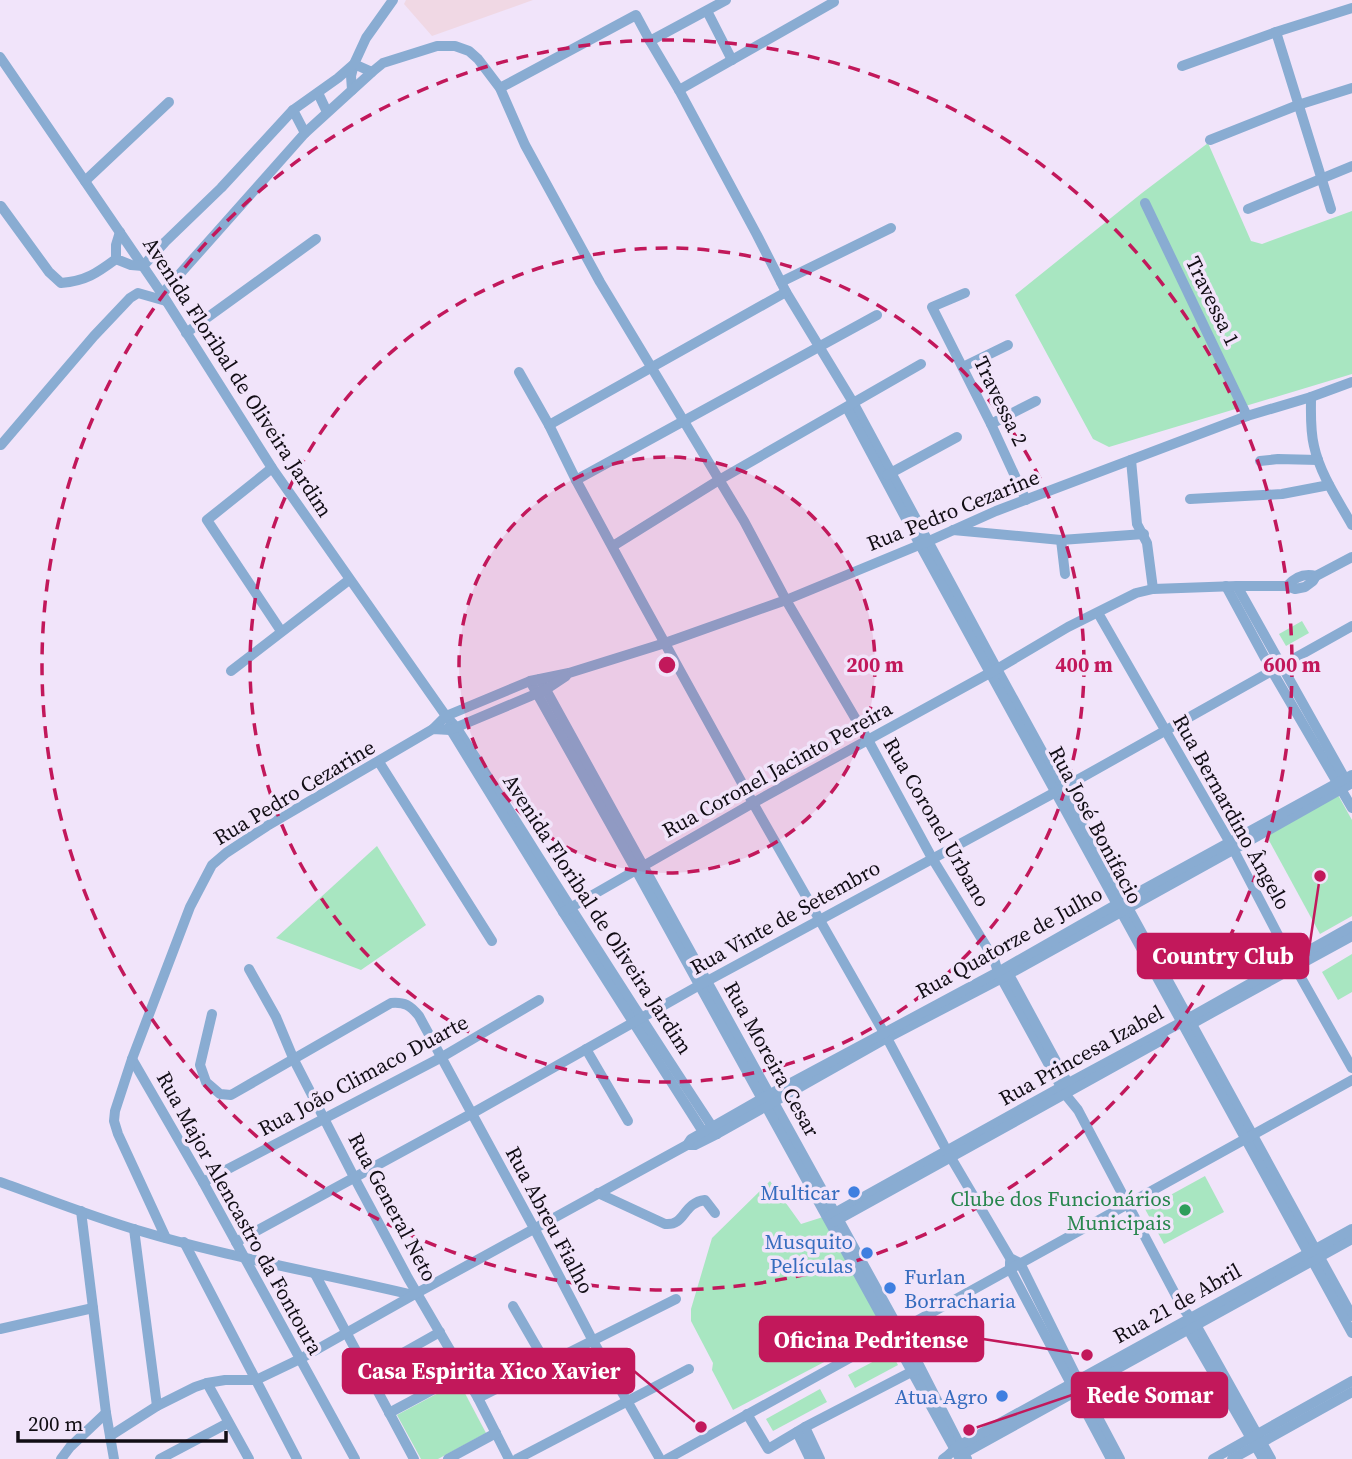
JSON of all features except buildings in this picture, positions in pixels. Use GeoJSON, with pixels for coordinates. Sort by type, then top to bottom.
{"type":"FeatureCollection","features":[{"type":"Feature","properties":{"kind":"street"},"geometry":{"type":"LineString","coordinates":[[352,90],[354,64],[366,38],[393,0]]}},
{"type":"Feature","properties":{"kind":"street"},"geometry":{"type":"LineString","coordinates":[[650,41],[726,0]]}},
{"type":"Feature","properties":{"kind":"street"},"geometry":{"type":"LineString","coordinates":[[680,90],[834,2]]}},
{"type":"Feature","properties":{"kind":"street"},"geometry":{"type":"LineString","coordinates":[[1182,66],[1352,8]]}},
{"type":"Feature","properties":{"kind":"street"},"geometry":{"type":"LineString","coordinates":[[706,11],[732,60]]}},
{"type":"Feature","properties":{"kind":"street","name":"Rua José Bonifacio"},"geometry":{"type":"LineString","coordinates":[[500,88],[636,15],[680,90],[783,287],[819,346],[1250,1138],[1314,1254],[1352,1316]]}},
{"type":"Feature","properties":{"kind":"street"},"geometry":{"type":"LineString","coordinates":[[1276,32],[1331,209]]}},
{"type":"Feature","properties":{"kind":"street","name":"Rua Coronel Urbano"},"geometry":{"type":"LineString","coordinates":[[368,75],[383,63],[437,46],[455,46],[469,51],[478,59],[500,88],[525,145],[600,282],[744,521],[932,858],[1003,973],[1067,1088],[1190,1323],[1257,1440],[1271,1459]]}},
{"type":"Feature","properties":{"kind":"street","name":"Avenida Floribal de Oliveira Jardim"},"geometry":{"type":"LineString","coordinates":[[0,57],[164,298],[272,468],[446,716],[710,1133]]}},
{"type":"Feature","properties":{"kind":"street"},"geometry":{"type":"LineString","coordinates":[[354,64],[368,75]]}},
{"type":"Feature","properties":{"kind":"street"},"geometry":{"type":"LineString","coordinates":[[117,259],[143,267],[293,110],[354,64]]}},
{"type":"Feature","properties":{"kind":"street"},"geometry":{"type":"LineString","coordinates":[[351,76],[368,75]]}},
{"type":"Feature","properties":{"kind":"street"},"geometry":{"type":"LineString","coordinates":[[1,445],[130,298],[138,293],[164,298],[305,133],[368,75]]}},
{"type":"Feature","properties":{"kind":"street"},"geometry":{"type":"LineString","coordinates":[[1210,139],[1352,88]]}},
{"type":"Feature","properties":{"kind":"street"},"geometry":{"type":"LineString","coordinates":[[317,93],[327,112]]}},
{"type":"Feature","properties":{"kind":"street"},"geometry":{"type":"LineString","coordinates":[[85,181],[169,102]]}},
{"type":"Feature","properties":{"kind":"street"},"geometry":{"type":"LineString","coordinates":[[293,110],[305,133]]}},
{"type":"Feature","properties":{"kind":"street"},"geometry":{"type":"LineString","coordinates":[[1248,209],[1352,166]]}},
{"type":"Feature","properties":{"kind":"street","name":"Travessa 1"},"geometry":{"type":"LineString","coordinates":[[1145,203],[1247,416]]}},
{"type":"Feature","properties":{"kind":"street"},"geometry":{"type":"LineString","coordinates":[[1,206],[49,272],[61,283],[76,282],[92,276],[117,259]]}},
{"type":"Feature","properties":{"kind":"street"},"geometry":{"type":"LineString","coordinates":[[549,425],[651,368],[783,287],[891,228]]}},
{"type":"Feature","properties":{"kind":"street"},"geometry":{"type":"LineString","coordinates":[[117,259],[116,246],[120,232]]}},
{"type":"Feature","properties":{"kind":"street"},"geometry":{"type":"LineString","coordinates":[[186,333],[316,239]]}},
{"type":"Feature","properties":{"kind":"street","name":"Travessa 2"},"geometry":{"type":"LineString","coordinates":[[965,293],[932,307],[1026,500]]}},
{"type":"Feature","properties":{"kind":"street"},"geometry":{"type":"LineString","coordinates":[[576,480],[877,315]]}},
{"type":"Feature","properties":{"kind":"street"},"geometry":{"type":"LineString","coordinates":[[962,367],[1008,345]]}},
{"type":"Feature","properties":{"kind":"street"},"geometry":{"type":"LineString","coordinates":[[613,546],[719,480],[921,364]]}},
{"type":"Feature","properties":{"kind":"street"},"geometry":{"type":"LineString","coordinates":[[519,372],[753,803],[1013,1263],[1107,1443],[1120,1459]]}},
{"type":"Feature","properties":{"kind":"street","name":"Rua Pedro Cezarine"},"geometry":{"type":"LineString","coordinates":[[446,716],[535,680],[569,673],[665,643],[786,600],[996,511],[1247,416],[1352,382]]}},
{"type":"Feature","properties":{"kind":"street"},"geometry":{"type":"LineString","coordinates":[[1311,397],[1312,435],[1318,460],[1352,525]]}},
{"type":"Feature","properties":{"kind":"street"},"geometry":{"type":"LineString","coordinates":[[991,424],[1036,401]]}},
{"type":"Feature","properties":{"kind":"street"},"geometry":{"type":"LineString","coordinates":[[888,475],[957,438]]}},
{"type":"Feature","properties":{"kind":"street"},"geometry":{"type":"LineString","coordinates":[[1131,460],[1138,524],[1147,543],[1153,589]]}},
{"type":"Feature","properties":{"kind":"street"},"geometry":{"type":"LineString","coordinates":[[1260,461],[1318,460]]}},
{"type":"Feature","properties":{"kind":"street"},"geometry":{"type":"LineString","coordinates":[[272,468],[207,520],[282,631]]}},
{"type":"Feature","properties":{"kind":"street"},"geometry":{"type":"LineString","coordinates":[[1190,499],[1282,494],[1329,485]]}},
{"type":"Feature","properties":{"kind":"street"},"geometry":{"type":"LineString","coordinates":[[952,530],[1061,540],[1144,534]]}},
{"type":"Feature","properties":{"kind":"street"},"geometry":{"type":"LineString","coordinates":[[1061,540],[1065,574]]}},
{"type":"Feature","properties":{"kind":"street","name":"Rua Coronel Jacinto Pereira"},"geometry":{"type":"LineString","coordinates":[[567,910],[1068,627],[1136,593],[1153,589],[1231,586],[1287,586],[1295,589],[1305,587],[1317,576],[1352,557]]}},
{"type":"Feature","properties":{"kind":"street"},"geometry":{"type":"LineString","coordinates":[[231,671],[349,580]]}},
{"type":"Feature","properties":{"kind":"street"},"geometry":{"type":"LineString","coordinates":[[1231,586],[1276,668],[1347,783],[1352,808]]}},
{"type":"Feature","properties":{"kind":"street","name":"Rua Bernardino Ângelo"},"geometry":{"type":"LineString","coordinates":[[1098,613],[1231,846],[1352,1068]]}},
{"type":"Feature","properties":{"kind":"street","name":"Rua Vinte de Setembro"},"geometry":{"type":"LineString","coordinates":[[236,1242],[1060,790],[1352,626]]}},
{"type":"Feature","properties":{"kind":"street","name":"Rua Pedro Cezarine"},"geometry":{"type":"LineString","coordinates":[[166,1238],[118,1134],[114,1121],[115,1111],[190,907],[212,865],[267,826],[433,729],[453,729],[541,692],[569,673]]}},
{"type":"Feature","properties":{"kind":"street","name":"Rua Moreira Cesar"},"geometry":{"type":"LineString","coordinates":[[535,680],[917,1369],[957,1454]]}},
{"type":"Feature","properties":{"kind":"street"},"geometry":{"type":"LineString","coordinates":[[491,697],[498,710]]}},
{"type":"Feature","properties":{"kind":"street"},"geometry":{"type":"LineString","coordinates":[[433,729],[446,716]]}},
{"type":"Feature","properties":{"kind":"street"},"geometry":{"type":"LineString","coordinates":[[379,762],[492,941]]}},
{"type":"Feature","properties":{"kind":"street","name":"Rua Quatorze de Julho"},"geometry":{"type":"LineString","coordinates":[[256,1380],[300,1359],[687,1145],[695,1145],[710,1133],[804,1080],[1347,783]]}},
{"type":"Feature","properties":{"kind":"street","name":"Rua Princesa Izabel"},"geometry":{"type":"LineString","coordinates":[[832,1219],[1293,964],[1352,926]]}},
{"type":"Feature","properties":{"kind":"street","name":"Rua Princesa Izabel"},"geometry":{"type":"LineString","coordinates":[[1293,964],[1352,936]]}},
{"type":"Feature","properties":{"kind":"street","name":"Rua General Neto"},"geometry":{"type":"LineString","coordinates":[[249,969],[276,1017],[294,1060],[415,1294],[464,1373],[509,1459]]}},
{"type":"Feature","properties":{"kind":"street","name":"Rua João Climaco Duarte"},"geometry":{"type":"LineString","coordinates":[[203,1182],[442,1057],[539,1000]]}},
{"type":"Feature","properties":{"kind":"street","name":"Rua Abreu Fialho"},"geometry":{"type":"LineString","coordinates":[[294,1060],[391,1003],[403,1002],[411,1006],[442,1057],[593,1341],[660,1459]]}},
{"type":"Feature","properties":{"kind":"street"},"geometry":{"type":"LineString","coordinates":[[212,1014],[200,1065],[206,1082],[220,1094],[231,1095],[294,1060]]}},
{"type":"Feature","properties":{"kind":"street"},"geometry":{"type":"LineString","coordinates":[[586,1049],[628,1121]]}},
{"type":"Feature","properties":{"kind":"street","name":"Rua Major Alencastro da Fontoura"},"geometry":{"type":"LineString","coordinates":[[132,1059],[203,1182],[355,1459]]}},
{"type":"Feature","properties":{"kind":"street"},"geometry":{"type":"LineString","coordinates":[[667,1459],[895,1333],[1013,1263],[1250,1138],[1352,1080]]}},
{"type":"Feature","properties":{"kind":"street"},"geometry":{"type":"LineString","coordinates":[[0,1182],[166,1238],[315,1274],[415,1294]]}},
{"type":"Feature","properties":{"kind":"street"},"geometry":{"type":"LineString","coordinates":[[598,1193],[665,1224],[678,1222],[691,1205],[698,1201],[705,1200],[715,1213]]}},
{"type":"Feature","properties":{"kind":"street"},"geometry":{"type":"LineString","coordinates":[[81,1211],[114,1459]]}},
{"type":"Feature","properties":{"kind":"street"},"geometry":{"type":"LineString","coordinates":[[134,1229],[157,1406]]}},
{"type":"Feature","properties":{"kind":"street","name":"Rua 21 de Abril"},"geometry":{"type":"LineString","coordinates":[[957,1454],[1347,1238],[1352,1229]]}},
{"type":"Feature","properties":{"kind":"street"},"geometry":{"type":"LineString","coordinates":[[184,1242],[297,1459]]}},
{"type":"Feature","properties":{"kind":"street","name":"Rua José Bonifacio"},"geometry":{"type":"LineString","coordinates":[[1314,1254],[1352,1334]]}},
{"type":"Feature","properties":{"kind":"street"},"geometry":{"type":"LineString","coordinates":[[315,1274],[414,1459]]}},
{"type":"Feature","properties":{"kind":"street"},"geometry":{"type":"LineString","coordinates":[[478,1398],[676,1299]]}},
{"type":"Feature","properties":{"kind":"street"},"geometry":{"type":"LineString","coordinates":[[513,1306],[546,1363]]}},
{"type":"Feature","properties":{"kind":"street"},"geometry":{"type":"LineString","coordinates":[[0,1329],[93,1308]]}},
{"type":"Feature","properties":{"kind":"street"},"geometry":{"type":"LineString","coordinates":[[369,1372],[440,1332]]}},
{"type":"Feature","properties":{"kind":"street"},"geometry":{"type":"LineString","coordinates":[[517,1459],[689,1368]]}},
{"type":"Feature","properties":{"kind":"street"},"geometry":{"type":"LineString","coordinates":[[747,1415],[768,1449],[917,1369]]}},
{"type":"Feature","properties":{"kind":"street"},"geometry":{"type":"LineString","coordinates":[[389,1413],[464,1373]]}},
{"type":"Feature","properties":{"kind":"street"},"geometry":{"type":"LineString","coordinates":[[110,1437],[157,1406],[195,1387],[225,1380],[256,1380]]}},
{"type":"Feature","properties":{"kind":"street"},"geometry":{"type":"LineString","coordinates":[[1218,1458],[1346,1392],[1352,1381]]}},
{"type":"Feature","properties":{"kind":"street"},"geometry":{"type":"LineString","coordinates":[[207,1383],[249,1459]]}},
{"type":"Feature","properties":{"kind":"street"},"geometry":{"type":"LineString","coordinates":[[61,1459],[106,1413]]}},
{"type":"Feature","properties":{"kind":"street"},"geometry":{"type":"LineString","coordinates":[[160,1459],[228,1423]]}},
{"type":"Feature","properties":{"kind":"street"},"geometry":{"type":"LineString","coordinates":[[801,1430],[810,1459]]}},
{"type":"Feature","properties":{"kind":"street"},"geometry":{"type":"LineString","coordinates":[[801,1430],[820,1459]]}},
{"type":"Feature","properties":{"kind":"street"},"geometry":{"type":"LineString","coordinates":[[448,1459],[496,1433]]}},
{"type":"Feature","properties":{"kind":"street"},"geometry":{"type":"LineString","coordinates":[[1232,1459],[1257,1440]]}},
{"type":"Feature","properties":{"kind":"street","name":"Rua Coronel Urbano"},"geometry":{"type":"LineString","coordinates":[[1257,1440],[1263,1459]]}},
{"type":"Feature","properties":{"kind":"street"},"geometry":{"type":"LineString","coordinates":[[1107,1443],[1111,1459]]}},
{"type":"Feature","properties":{"kind":"shaded area"},"geometry":{"type":"Polygon","coordinates":[[[406,0],[533,0],[432,36],[404,4],[406,0]]]}},
{"type":"Feature","properties":{"kind":"green space"},"geometry":{"type":"Polygon","coordinates":[[[1208,143],[1251,241],[1262,244],[1352,211],[1352,374],[1109,447],[1093,439],[1015,295],[1208,143]]]}},
{"type":"Feature","properties":{"kind":"green space"},"geometry":{"type":"Polygon","coordinates":[[[1302,621],[1309,633],[1286,646],[1279,634],[1302,621]]]}},
{"type":"Feature","properties":{"kind":"green space"},"geometry":{"type":"Polygon","coordinates":[[[1338,795],[1352,820],[1352,916],[1320,934],[1266,835],[1338,795]]]}},
{"type":"Feature","properties":{"kind":"green space"},"geometry":{"type":"Polygon","coordinates":[[[377,846],[426,925],[361,970],[276,938],[377,846]]]}},
{"type":"Feature","properties":{"kind":"green space"},"geometry":{"type":"Polygon","coordinates":[[[1352,954],[1352,992],[1338,1000],[1322,972],[1352,954]]]}},
{"type":"Feature","properties":{"kind":"green space","name":"Clube dos Funcionários Municipais"},"geometry":{"type":"Polygon","coordinates":[[[1205,1176],[1224,1212],[1164,1244],[1145,1209],[1205,1176]]]}},
{"type":"Feature","properties":{"kind":"green space"},"geometry":{"type":"Polygon","coordinates":[[[770,1181],[801,1224],[823,1217],[885,1330],[733,1410],[691,1321],[691,1309],[712,1238],[770,1181]]]}},
{"type":"Feature","properties":{"kind":"green space"},"geometry":{"type":"Polygon","coordinates":[[[891,1352],[898,1365],[855,1388],[848,1375],[891,1352]]]}},
{"type":"Feature","properties":{"kind":"green space"},"geometry":{"type":"Polygon","coordinates":[[[459,1382],[486,1433],[438,1459],[421,1459],[397,1415],[459,1382]]]}},
{"type":"Feature","properties":{"kind":"green space"},"geometry":{"type":"Polygon","coordinates":[[[820,1389],[827,1402],[773,1431],[766,1419],[820,1389]]]}},
{"type":"Feature","properties":{"kind":"place","name":"Country Club"},"geometry":{"type":"Point","coordinates":[1320,876]}},
{"type":"Feature","properties":{"kind":"place","name":"Multicar"},"geometry":{"type":"Point","coordinates":[854,1192]}},
{"type":"Feature","properties":{"kind":"place","name":"Clube dos Funcionários Municipais"},"geometry":{"type":"Point","coordinates":[1185,1210]}},
{"type":"Feature","properties":{"kind":"place","name":"Musquito Películas"},"geometry":{"type":"Point","coordinates":[867,1253]}},
{"type":"Feature","properties":{"kind":"place","name":"Furlan Borracharia"},"geometry":{"type":"Point","coordinates":[890,1288]}},
{"type":"Feature","properties":{"kind":"place","name":"Oficina Pedritense"},"geometry":{"type":"Point","coordinates":[1087,1355]}},
{"type":"Feature","properties":{"kind":"place","name":"Atua Agro"},"geometry":{"type":"Point","coordinates":[1002,1396]}},
{"type":"Feature","properties":{"kind":"place","name":"Casa Espirita Xico Xavier"},"geometry":{"type":"Point","coordinates":[701,1427]}},
{"type":"Feature","properties":{"kind":"place","name":"Rede Somar"},"geometry":{"type":"Point","coordinates":[969,1430]}}]}
